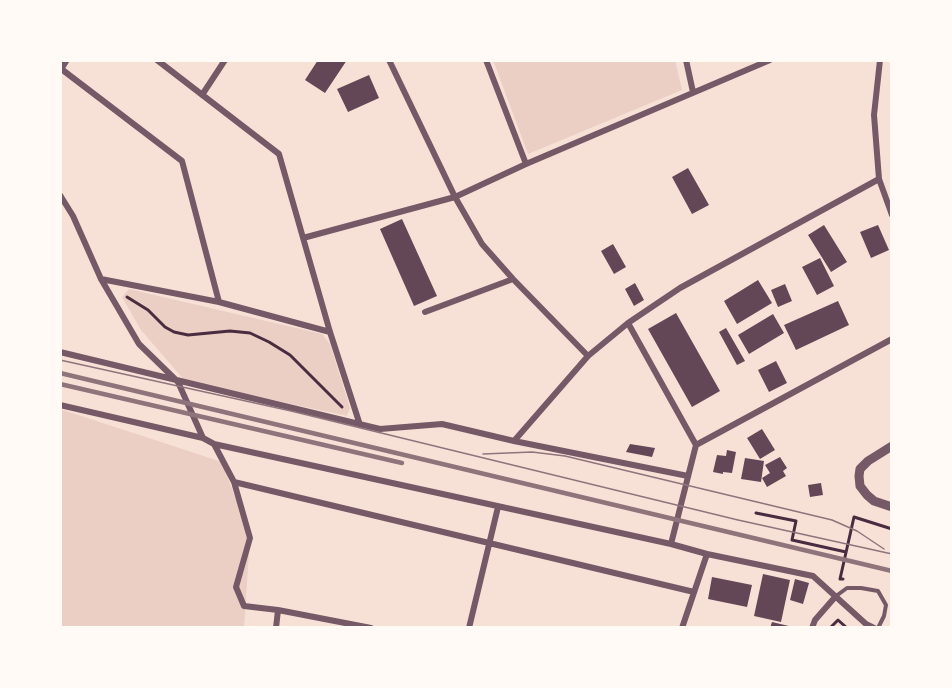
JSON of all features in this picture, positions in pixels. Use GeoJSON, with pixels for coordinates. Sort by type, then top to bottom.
{"type":"FeatureCollection","features":[{"type":"Feature","properties":{"kind":"street"},"geometry":{"type":"LineString","coordinates":[[65,60],[60,68],[182,161],[219,302]]}},
{"type":"Feature","properties":{"kind":"street"},"geometry":{"type":"LineString","coordinates":[[157,60],[279,154],[330,332],[360,425]]}},
{"type":"Feature","properties":{"kind":"street"},"geometry":{"type":"LineString","coordinates":[[202,95],[225,60]]}},
{"type":"Feature","properties":{"kind":"street"},"geometry":{"type":"LineString","coordinates":[[389,60],[455,197],[482,244],[588,356]]}},
{"type":"Feature","properties":{"kind":"street"},"geometry":{"type":"LineString","coordinates":[[486,60],[526,164]]}},
{"type":"Feature","properties":{"kind":"street"},"geometry":{"type":"LineString","coordinates":[[686,60],[693,92]]}},
{"type":"Feature","properties":{"kind":"street"},"geometry":{"type":"LineString","coordinates":[[303,238],[455,197],[526,164],[770,60]]}},
{"type":"Feature","properties":{"kind":"street"},"geometry":{"type":"LineString","coordinates":[[880,60],[874,115],[879,179],[892,215]]}},
{"type":"Feature","properties":{"kind":"street"},"geometry":{"type":"LineString","coordinates":[[514,441],[588,356],[628,323],[680,288],[879,179]]}},
{"type":"Feature","properties":{"kind":"street"},"geometry":{"type":"LineString","coordinates":[[60,195],[73,216],[101,279],[139,344],[177,382],[203,438]]}},
{"type":"Feature","properties":{"kind":"street"},"geometry":{"type":"LineString","coordinates":[[101,279],[219,302],[330,332]]}},
{"type":"Feature","properties":{"kind":"street"},"geometry":{"type":"LineString","coordinates":[[425,312],[513,279]]}},
{"type":"Feature","properties":{"kind":"street"},"geometry":{"type":"LineString","coordinates":[[628,323],[696,445],[670,544]]}},
{"type":"Feature","properties":{"kind":"street"},"geometry":{"type":"LineString","coordinates":[[696,445],[892,339]]}},
{"type":"Feature","properties":{"kind":"street"},"geometry":{"type":"LineString","coordinates":[[60,352],[380,429],[442,424],[688,476]]}},
{"type":"Feature","properties":{"kind":"street"},"geometry":{"type":"LineString","coordinates":[[60,405],[203,438],[214,444],[813,576],[866,624],[876,628]]}},
{"type":"Feature","properties":{"kind":"street"},"geometry":{"type":"LineString","coordinates":[[214,444],[234,482],[250,538],[236,587],[244,606],[278,610],[371,628]]}},
{"type":"Feature","properties":{"kind":"street"},"geometry":{"type":"LineString","coordinates":[[892,446],[868,461],[860,469],[859,476],[860,486],[867,495],[874,501],[892,507]]}},
{"type":"Feature","properties":{"kind":"street"},"geometry":{"type":"LineString","coordinates":[[234,482],[694,592]]}},
{"type":"Feature","properties":{"kind":"street"},"geometry":{"type":"LineString","coordinates":[[469,628],[498,507]]}},
{"type":"Feature","properties":{"kind":"street"},"geometry":{"type":"LineString","coordinates":[[682,628],[707,554]]}},
{"type":"Feature","properties":{"kind":"street"},"geometry":{"type":"LineString","coordinates":[[812,628],[815,620],[836,596]]}},
{"type":"Feature","properties":{"kind":"street"},"geometry":{"type":"LineString","coordinates":[[276,628],[278,610]]}},
{"type":"Feature","properties":{"kind":"lane"},"geometry":{"type":"LineString","coordinates":[[836,596],[847,588],[878,591],[886,605],[884,616],[876,628]]}},
{"type":"Feature","properties":{"kind":"path"},"geometry":{"type":"LineString","coordinates":[[101,279],[148,310],[174,333],[188,335],[230,331],[250,333],[269,342],[290,355],[360,425]]}},
{"type":"Feature","properties":{"kind":"path"},"geometry":{"type":"LineString","coordinates":[[756,513],[796,521],[792,540],[846,552]]}},
{"type":"Feature","properties":{"kind":"path"},"geometry":{"type":"LineString","coordinates":[[840,579],[854,517],[892,529]]}},
{"type":"Feature","properties":{"kind":"path"},"geometry":{"type":"LineString","coordinates":[[830,628],[838,620],[847,628]]}},
{"type":"Feature","properties":{"kind":"shaded area"},"geometry":{"type":"Polygon","coordinates":[[[493,60],[675,60],[682,90],[528,154],[493,60]]]}},
{"type":"Feature","properties":{"kind":"shaded area"},"geometry":{"type":"Polygon","coordinates":[[[129,289],[322,334],[330,344],[350,408],[347,416],[185,381],[141,330],[122,297],[129,289]]]}},
{"type":"Feature","properties":{"kind":"shaded area"},"geometry":{"type":"Polygon","coordinates":[[[60,409],[222,462],[250,538],[244,628],[60,628],[60,409]]]}},
{"type":"Feature","properties":{"kind":"building"},"geometry":{"type":"Polygon","coordinates":[[[318,60],[347,60],[325,93],[305,80],[318,60]]]}},
{"type":"Feature","properties":{"kind":"building"},"geometry":{"type":"Polygon","coordinates":[[[369,75],[379,98],[348,112],[337,89],[369,75]]]}},
{"type":"Feature","properties":{"kind":"building"},"geometry":{"type":"Polygon","coordinates":[[[688,168],[709,205],[692,214],[672,177],[688,168]]]}},
{"type":"Feature","properties":{"kind":"building"},"geometry":{"type":"Polygon","coordinates":[[[402,219],[437,296],[414,306],[380,229],[402,219]]]}},
{"type":"Feature","properties":{"kind":"building"},"geometry":{"type":"Polygon","coordinates":[[[824,225],[847,262],[831,272],[808,235],[824,225]]]}},
{"type":"Feature","properties":{"kind":"building"},"geometry":{"type":"Polygon","coordinates":[[[878,225],[889,250],[871,258],[860,232],[878,225]]]}},
{"type":"Feature","properties":{"kind":"building"},"geometry":{"type":"Polygon","coordinates":[[[613,244],[626,267],[614,274],[601,251],[613,244]]]}},
{"type":"Feature","properties":{"kind":"building"},"geometry":{"type":"Polygon","coordinates":[[[820,258],[834,286],[817,295],[802,267],[820,258]]]}},
{"type":"Feature","properties":{"kind":"building"},"geometry":{"type":"Polygon","coordinates":[[[758,280],[772,303],[737,324],[724,301],[758,280]]]}},
{"type":"Feature","properties":{"kind":"building"},"geometry":{"type":"Polygon","coordinates":[[[635,283],[644,300],[634,306],[625,289],[635,283]]]}},
{"type":"Feature","properties":{"kind":"building"},"geometry":{"type":"Polygon","coordinates":[[[785,284],[792,301],[778,307],[771,290],[785,284]]]}},
{"type":"Feature","properties":{"kind":"building"},"geometry":{"type":"Polygon","coordinates":[[[838,301],[849,325],[796,350],[784,325],[838,301]]]}},
{"type":"Feature","properties":{"kind":"building"},"geometry":{"type":"Polygon","coordinates":[[[676,313],[720,391],[692,407],[648,329],[676,313]]]}},
{"type":"Feature","properties":{"kind":"building"},"geometry":{"type":"Polygon","coordinates":[[[773,314],[784,333],[749,354],[738,335],[773,314]]]}},
{"type":"Feature","properties":{"kind":"building"},"geometry":{"type":"Polygon","coordinates":[[[726,328],[745,361],[737,365],[719,332],[726,328]]]}},
{"type":"Feature","properties":{"kind":"building"},"geometry":{"type":"Polygon","coordinates":[[[776,361],[787,383],[769,392],[758,370],[776,361]]]}},
{"type":"Feature","properties":{"kind":"building"},"geometry":{"type":"Polygon","coordinates":[[[762,429],[775,450],[760,459],[747,438],[762,429]]]}},
{"type":"Feature","properties":{"kind":"building"},"geometry":{"type":"Polygon","coordinates":[[[630,444],[655,448],[652,457],[626,452],[630,444]]]}},
{"type":"Feature","properties":{"kind":"building"},"geometry":{"type":"Polygon","coordinates":[[[727,450],[736,452],[732,473],[713,472],[717,455],[726,456],[727,450]]]}},
{"type":"Feature","properties":{"kind":"building"},"geometry":{"type":"Polygon","coordinates":[[[780,457],[787,468],[783,471],[786,476],[767,487],[762,478],[770,473],[765,465],[780,457]]]}},
{"type":"Feature","properties":{"kind":"building"},"geometry":{"type":"Polygon","coordinates":[[[745,458],[764,461],[761,482],[741,479],[745,458]]]}},
{"type":"Feature","properties":{"kind":"building"},"geometry":{"type":"Polygon","coordinates":[[[821,483],[823,495],[810,497],[808,485],[821,483]]]}},
{"type":"Feature","properties":{"kind":"building"},"geometry":{"type":"Polygon","coordinates":[[[763,574],[790,580],[781,622],[754,616],[763,574]]]}},
{"type":"Feature","properties":{"kind":"building"},"geometry":{"type":"Polygon","coordinates":[[[712,577],[752,585],[747,607],[708,599],[712,577]]]}},
{"type":"Feature","properties":{"kind":"building"},"geometry":{"type":"Polygon","coordinates":[[[795,579],[809,583],[803,604],[790,600],[795,579]]]}},
{"type":"Feature","properties":{"kind":"building"},"geometry":{"type":"Polygon","coordinates":[[[772,622],[793,627],[793,628],[770,628],[772,622]]]}},
{"type":"Feature","properties":{"kind":"tram line"},"geometry":{"type":"LineString","coordinates":[[60,360],[291,411],[738,520],[892,554]]}},
{"type":"Feature","properties":{"kind":"tram line"},"geometry":{"type":"LineString","coordinates":[[483,454],[532,452],[565,456],[832,520],[857,531],[884,549]]}},
{"type":"Feature","properties":{"kind":"railway"},"geometry":{"type":"LineString","coordinates":[[60,373],[892,571]]}},
{"type":"Feature","properties":{"kind":"railway"},"geometry":{"type":"LineString","coordinates":[[60,384],[402,463]]}}]}
